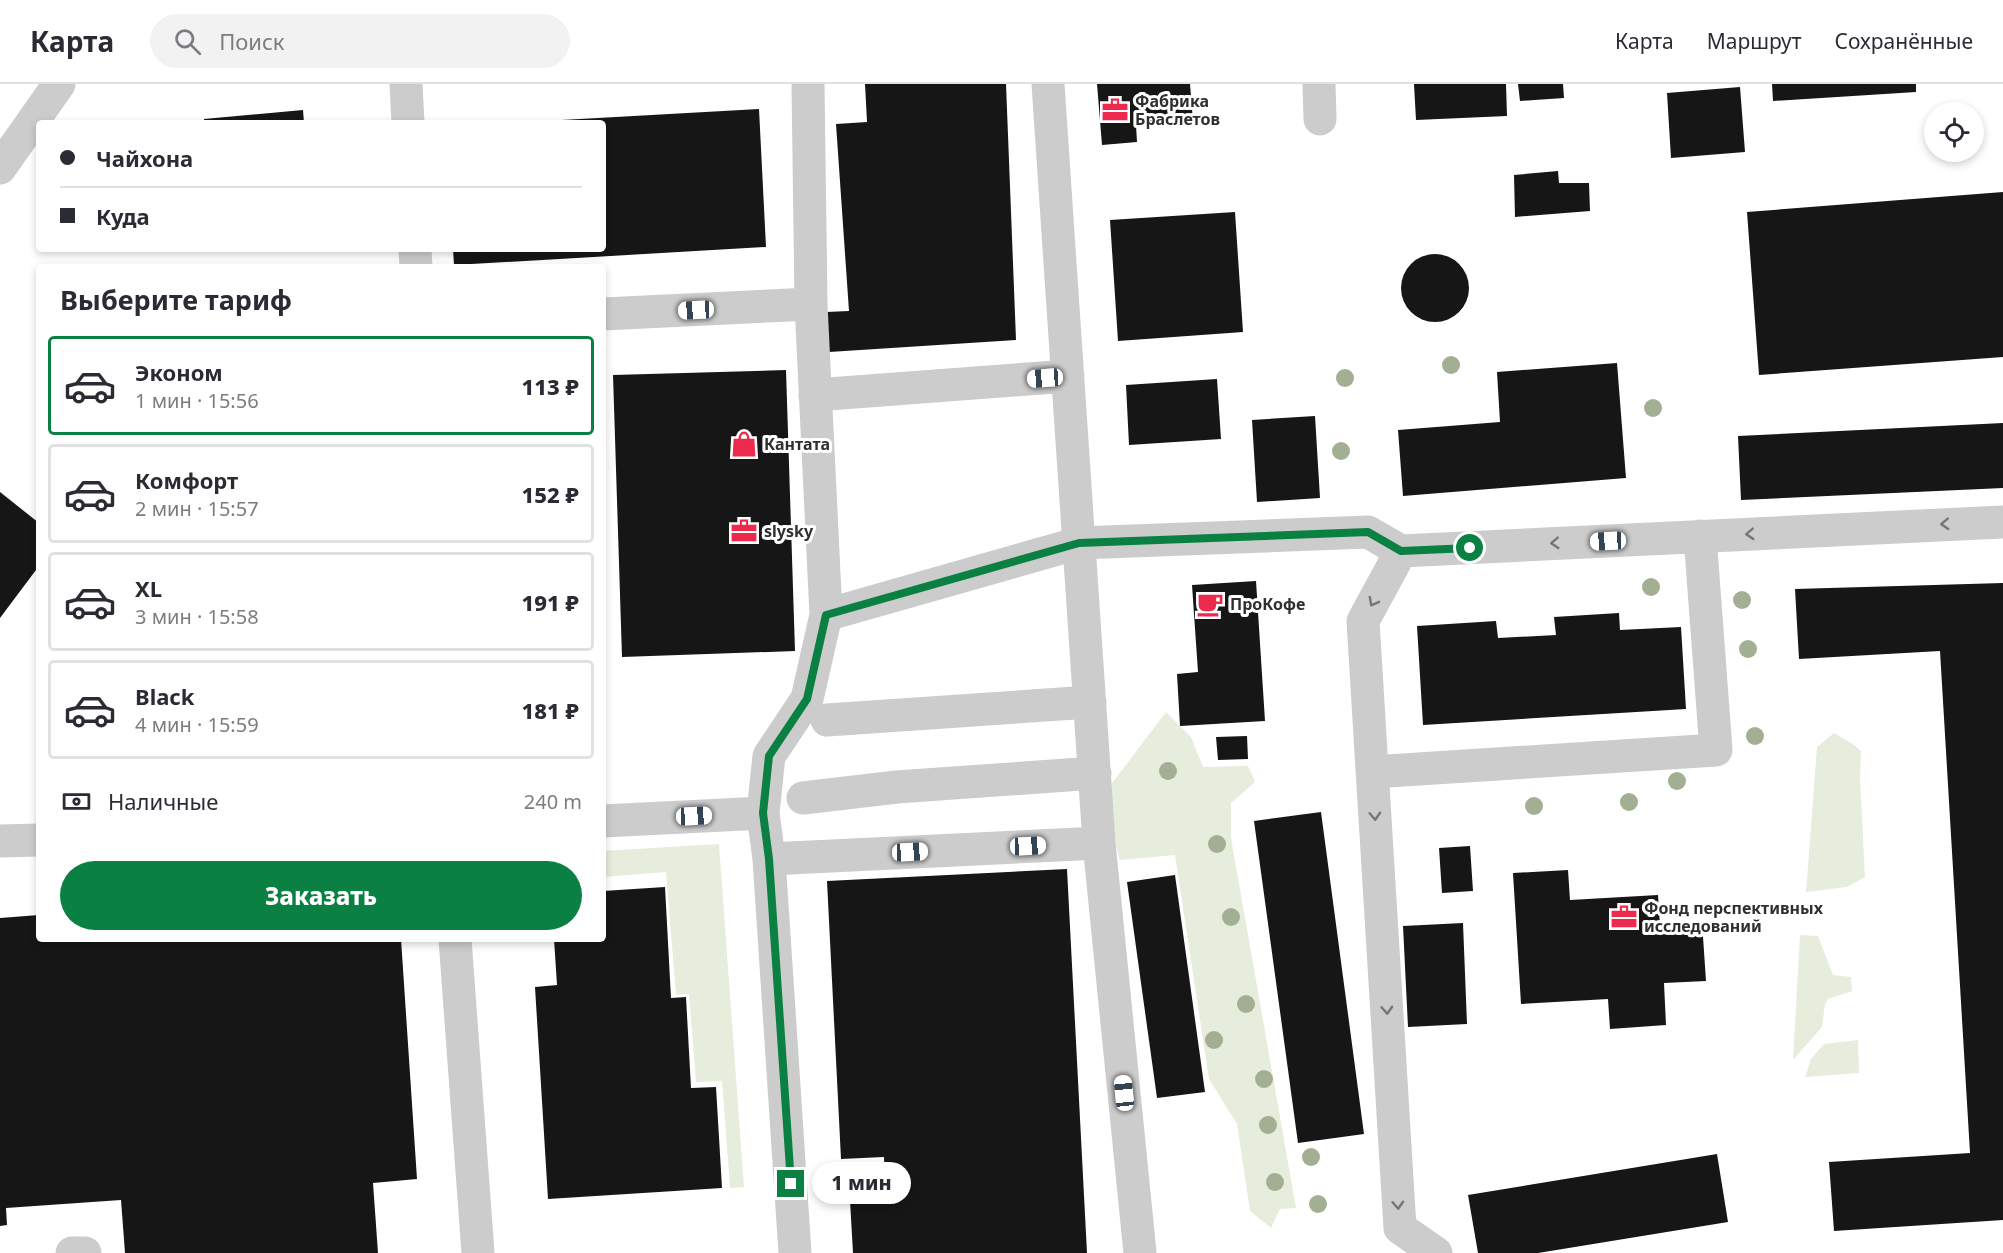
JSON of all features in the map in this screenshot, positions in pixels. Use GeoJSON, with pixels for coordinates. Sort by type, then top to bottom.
{"type":"FeatureCollection","features":[{"type":"Feature","properties":{"kind":"lane"},"geometry":{"type":"LineString","coordinates":[[0,168],[59,84]]}},
{"type":"Feature","properties":{"kind":"lane"},"geometry":{"type":"LineString","coordinates":[[406,84],[408,120]]}},
{"type":"Feature","properties":{"kind":"lane"},"geometry":{"type":"LineString","coordinates":[[795,1253],[769,859],[763,813],[769,756],[807,699],[826,615],[811,304],[808,84]]}},
{"type":"Feature","properties":{"kind":"lane"},"geometry":{"type":"LineString","coordinates":[[1048,84],[1099,843],[1140,1253]]}},
{"type":"Feature","properties":{"kind":"lane"},"geometry":{"type":"LineString","coordinates":[[1319,84],[1320,119]]}},
{"type":"Feature","properties":{"kind":"lane"},"geometry":{"type":"LineString","coordinates":[[606,314],[811,304]]}},
{"type":"Feature","properties":{"kind":"lane"},"geometry":{"type":"LineString","coordinates":[[815,395],[1068,376]]}},
{"type":"Feature","properties":{"kind":"lane"},"geometry":{"type":"LineString","coordinates":[[826,615],[1079,543],[1368,532],[1401,551],[2003,522]]}},
{"type":"Feature","properties":{"kind":"lane"},"geometry":{"type":"LineString","coordinates":[[1372,772],[1716,750],[1700,536]]}},
{"type":"Feature","properties":{"kind":"lane"},"geometry":{"type":"LineString","coordinates":[[1401,551],[1363,621],[1400,1228],[1436,1253]]}},
{"type":"Feature","properties":{"kind":"lane"},"geometry":{"type":"LineString","coordinates":[[827,720],[1090,702]]}},
{"type":"Feature","properties":{"kind":"lane"},"geometry":{"type":"LineString","coordinates":[[803,798],[897,787],[1095,773]]}},
{"type":"Feature","properties":{"kind":"lane"},"geometry":{"type":"LineString","coordinates":[[606,821],[763,813]]}},
{"type":"Feature","properties":{"kind":"lane"},"geometry":{"type":"LineString","coordinates":[[0,841],[36,840]]}},
{"type":"Feature","properties":{"kind":"lane"},"geometry":{"type":"LineString","coordinates":[[769,859],[1099,843]]}},
{"type":"Feature","properties":{"kind":"lane"},"geometry":{"type":"LineString","coordinates":[[455,942],[478,1253]]}},
{"type":"Feature","properties":{"kind":"lane"},"geometry":{"type":"LineString","coordinates":[[72,1253],[85,1253]]}},
{"type":"Feature","properties":{"kind":"green space"},"geometry":{"type":"Polygon","coordinates":[[[1166,712],[1191,737],[1203,767],[1248,766],[1255,782],[1231,803],[1231,838],[1296,1208],[1280,1209],[1271,1228],[1250,1211],[1237,1124],[1209,1079],[1175,855],[1120,860],[1116,846],[1110,786],[1166,712]]]}},
{"type":"Feature","properties":{"kind":"green space"},"geometry":{"type":"Polygon","coordinates":[[[1834,733],[1861,751],[1860,779],[1865,877],[1847,887],[1806,892],[1817,747],[1834,733]]]}},
{"type":"Feature","properties":{"kind":"green space"},"geometry":{"type":"Polygon","coordinates":[[[719,844],[744,1187],[730,1188],[722,1081],[696,1082],[689,994],[676,995],[666,872],[606,877],[606,851],[719,844]]]}},
{"type":"Feature","properties":{"kind":"green space"},"geometry":{"type":"Polygon","coordinates":[[[1800,935],[1818,936],[1833,975],[1851,977],[1852,991],[1828,999],[1825,1004],[1822,1027],[1793,1060],[1800,935]]]}},
{"type":"Feature","properties":{"kind":"green space"},"geometry":{"type":"Polygon","coordinates":[[[1858,1040],[1859,1073],[1805,1077],[1811,1059],[1824,1044],[1858,1040]]]}},
{"type":"Feature","properties":{"kind":"building"},"geometry":{"type":"Polygon","coordinates":[[[865,84],[1006,84],[1016,340],[829,352],[826,312],[849,311],[836,124],[867,122],[865,84]]]}},
{"type":"Feature","properties":{"kind":"building"},"geometry":{"type":"Polygon","coordinates":[[[1097,84],[1190,84],[1193,121],[1136,125],[1137,142],[1102,145],[1097,84]]]}},
{"type":"Feature","properties":{"kind":"building"},"geometry":{"type":"Polygon","coordinates":[[[1414,84],[1506,84],[1507,116],[1416,120],[1414,84]]]}},
{"type":"Feature","properties":{"kind":"building"},"geometry":{"type":"Polygon","coordinates":[[[1518,84],[1563,84],[1564,98],[1520,101],[1518,84]]]}},
{"type":"Feature","properties":{"kind":"building"},"geometry":{"type":"Polygon","coordinates":[[[1772,84],[1916,84],[1916,92],[1773,101],[1772,84]]]}},
{"type":"Feature","properties":{"kind":"building"},"geometry":{"type":"Polygon","coordinates":[[[1740,87],[1745,152],[1671,158],[1667,93],[1740,87]]]}},
{"type":"Feature","properties":{"kind":"building"},"geometry":{"type":"Polygon","coordinates":[[[759,109],[766,247],[454,264],[453,252],[606,252],[606,120],[562,120],[759,109]]]}},
{"type":"Feature","properties":{"kind":"building"},"geometry":{"type":"Polygon","coordinates":[[[303,110],[304,120],[204,120],[303,110]]]}},
{"type":"Feature","properties":{"kind":"building"},"geometry":{"type":"Polygon","coordinates":[[[1558,171],[1559,183],[1589,183],[1590,211],[1515,217],[1514,175],[1558,171]]]}},
{"type":"Feature","properties":{"kind":"building"},"geometry":{"type":"Polygon","coordinates":[[[2003,192],[2003,357],[1759,375],[1747,212],[2003,192]]]}},
{"type":"Feature","properties":{"kind":"building"},"geometry":{"type":"Polygon","coordinates":[[[1235,212],[1243,332],[1118,341],[1110,220],[1235,212]]]}},
{"type":"Feature","properties":{"kind":"building"},"geometry":{"type":"Polygon","coordinates":[[[1435,254],[1448,256],[1459,264],[1467,275],[1469,288],[1467,301],[1459,312],[1448,320],[1435,322],[1422,320],[1411,312],[1403,301],[1401,288],[1403,275],[1411,264],[1422,256],[1435,254]]]}},
{"type":"Feature","properties":{"kind":"building"},"geometry":{"type":"Polygon","coordinates":[[[1617,363],[1626,478],[1403,496],[1398,430],[1500,422],[1497,372],[1617,363]]]}},
{"type":"Feature","properties":{"kind":"building"},"geometry":{"type":"Polygon","coordinates":[[[786,370],[795,651],[622,657],[613,375],[786,370]]]}},
{"type":"Feature","properties":{"kind":"building"},"geometry":{"type":"Polygon","coordinates":[[[1217,379],[1221,439],[1129,445],[1126,385],[1217,379]]]}},
{"type":"Feature","properties":{"kind":"building"},"geometry":{"type":"Polygon","coordinates":[[[1315,416],[1320,498],[1257,502],[1252,420],[1315,416]]]}},
{"type":"Feature","properties":{"kind":"building"},"geometry":{"type":"Polygon","coordinates":[[[2003,423],[2003,488],[1741,500],[1738,436],[2003,423]]]}},
{"type":"Feature","properties":{"kind":"building"},"geometry":{"type":"Polygon","coordinates":[[[0,492],[36,521],[36,570],[0,618],[0,492]]]}},
{"type":"Feature","properties":{"kind":"building"},"geometry":{"type":"Polygon","coordinates":[[[1256,581],[1265,721],[1180,726],[1177,674],[1198,672],[1192,585],[1256,581]]]}},
{"type":"Feature","properties":{"kind":"building"},"geometry":{"type":"Polygon","coordinates":[[[2003,583],[2003,1220],[1834,1231],[1829,1162],[1970,1153],[1940,651],[1799,659],[1795,589],[2003,583]]]}},
{"type":"Feature","properties":{"kind":"building"},"geometry":{"type":"Polygon","coordinates":[[[1619,613],[1620,630],[1681,627],[1686,709],[1423,725],[1417,626],[1496,621],[1498,638],[1556,635],[1554,617],[1619,613]]]}},
{"type":"Feature","properties":{"kind":"building"},"geometry":{"type":"Polygon","coordinates":[[[1247,736],[1248,759],[1218,760],[1216,737],[1247,736]]]}},
{"type":"Feature","properties":{"kind":"building"},"geometry":{"type":"Polygon","coordinates":[[[1321,812],[1364,1134],[1298,1143],[1254,821],[1321,812]]]}},
{"type":"Feature","properties":{"kind":"building"},"geometry":{"type":"Polygon","coordinates":[[[1470,846],[1473,891],[1442,893],[1439,848],[1470,846]]]}},
{"type":"Feature","properties":{"kind":"building"},"geometry":{"type":"Polygon","coordinates":[[[1067,869],[1087,1253],[853,1253],[849,1183],[885,1181],[884,1157],[841,1159],[827,881],[1067,869]]]}},
{"type":"Feature","properties":{"kind":"building"},"geometry":{"type":"Polygon","coordinates":[[[1568,870],[1570,900],[1658,895],[1660,925],[1702,922],[1706,981],[1664,983],[1666,1025],[1610,1029],[1608,999],[1521,1004],[1513,873],[1568,870]]]}},
{"type":"Feature","properties":{"kind":"building"},"geometry":{"type":"Polygon","coordinates":[[[1175,875],[1205,1092],[1157,1098],[1127,882],[1175,875]]]}},
{"type":"Feature","properties":{"kind":"building"},"geometry":{"type":"Polygon","coordinates":[[[665,887],[671,998],[686,997],[691,1088],[716,1087],[722,1188],[548,1199],[535,987],[557,985],[554,942],[606,942],[606,891],[665,887]]]}},
{"type":"Feature","properties":{"kind":"building"},"geometry":{"type":"Polygon","coordinates":[[[36,915],[36,942],[401,942],[417,1179],[373,1183],[378,1253],[125,1253],[121,1200],[6,1208],[7,1225],[0,1226],[0,918],[36,915]]]}},
{"type":"Feature","properties":{"kind":"building"},"geometry":{"type":"Polygon","coordinates":[[[1463,923],[1467,1024],[1408,1027],[1403,926],[1463,923]]]}},
{"type":"Feature","properties":{"kind":"building"},"geometry":{"type":"Polygon","coordinates":[[[1717,1154],[1728,1222],[1538,1253],[1478,1253],[1468,1195],[1717,1154]]]}},
{"type":"Feature","properties":{"kind":"place","name":"Фабрика Браслетов"},"geometry":{"type":"Point","coordinates":[1115,110]}},
{"type":"Feature","properties":{"kind":"place","name":"Кантата"},"geometry":{"type":"Point","coordinates":[744,444]}},
{"type":"Feature","properties":{"kind":"place","name":"slysky"},"geometry":{"type":"Point","coordinates":[744,531]}},
{"type":"Feature","properties":{"kind":"place","name":"ПроКофе"},"geometry":{"type":"Point","coordinates":[1210,604]}},
{"type":"Feature","properties":{"kind":"place","name":"Фонд перспективных исследований"},"geometry":{"type":"Point","coordinates":[1624,917]}},
{"type":"Feature","properties":{"kind":"route"},"geometry":{"type":"LineString","coordinates":[[791,1184],[769,859],[763,813],[769,756],[807,699],[826,615],[1079,543],[1368,532],[1401,551],[1470,548]]}}]}
